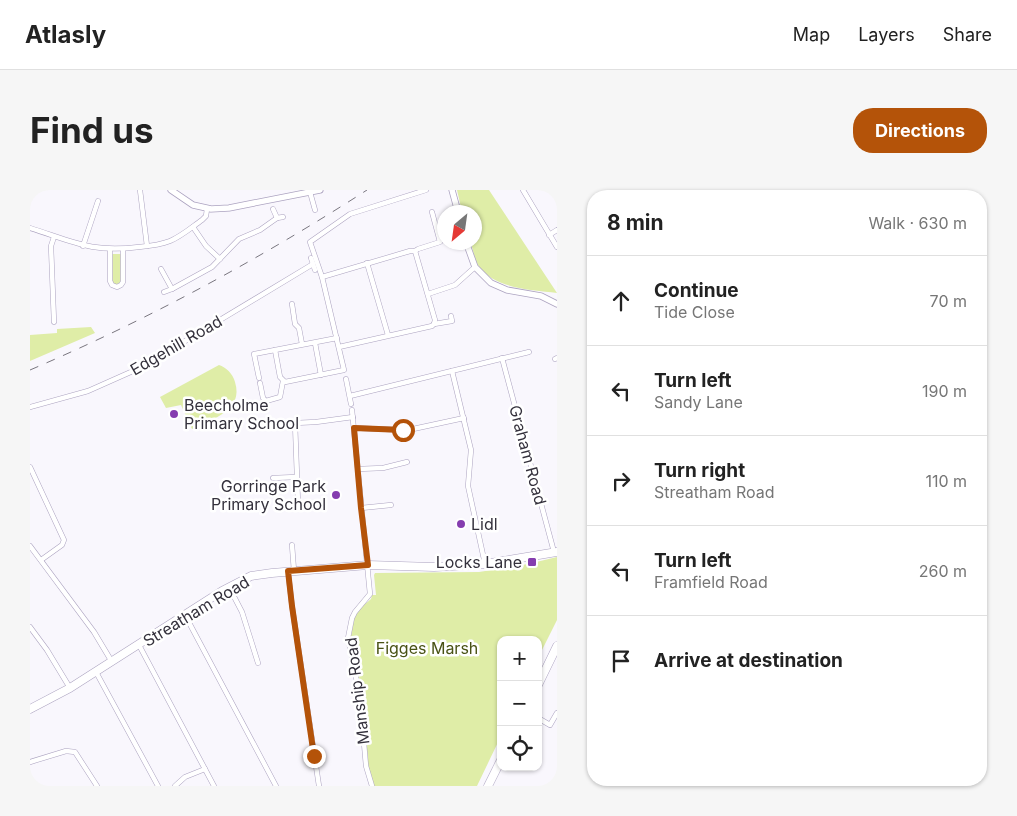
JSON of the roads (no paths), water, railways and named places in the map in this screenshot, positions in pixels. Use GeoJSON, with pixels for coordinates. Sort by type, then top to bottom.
{"type":"FeatureCollection","features":[{"type":"Feature","properties":{"kind":"main road","name":"Streatham Road"},"geometry":{"type":"LineString","coordinates":[[30,709],[70,688],[228,587],[251,576],[291,571],[485,564],[555,552]]}},
{"type":"Feature","properties":{"kind":"main road"},"geometry":{"type":"LineString","coordinates":[[540,681],[557,646]]}},
{"type":"Feature","properties":{"kind":"main road"},"geometry":{"type":"LineString","coordinates":[[488,786],[497,768]]}},
{"type":"Feature","properties":{"kind":"street"},"geometry":{"type":"LineString","coordinates":[[140,190],[147,246]]}},
{"type":"Feature","properties":{"kind":"street"},"geometry":{"type":"LineString","coordinates":[[171,190],[193,205],[207,209],[229,208],[320,190]]}},
{"type":"Feature","properties":{"kind":"street"},"geometry":{"type":"LineString","coordinates":[[283,381],[287,382],[344,370],[322,277],[313,256],[310,241],[358,211],[426,190]]}},
{"type":"Feature","properties":{"kind":"street"},"geometry":{"type":"LineString","coordinates":[[452,190],[456,205]]}},
{"type":"Feature","properties":{"kind":"street"},"geometry":{"type":"LineString","coordinates":[[523,190],[557,247]]}},
{"type":"Feature","properties":{"kind":"street"},"geometry":{"type":"LineString","coordinates":[[310,192],[315,210]]}},
{"type":"Feature","properties":{"kind":"street"},"geometry":{"type":"LineString","coordinates":[[83,246],[98,201]]}},
{"type":"Feature","properties":{"kind":"street"},"geometry":{"type":"LineString","coordinates":[[313,204],[319,203]]}},
{"type":"Feature","properties":{"kind":"street"},"geometry":{"type":"LineString","coordinates":[[30,228],[83,246],[110,250],[123,249],[169,242],[204,219],[207,209]]}},
{"type":"Feature","properties":{"kind":"street"},"geometry":{"type":"LineString","coordinates":[[274,209],[277,218]]}},
{"type":"Feature","properties":{"kind":"street"},"geometry":{"type":"LineString","coordinates":[[415,252],[418,249],[440,242],[432,212]]}},
{"type":"Feature","properties":{"kind":"street"},"geometry":{"type":"LineString","coordinates":[[164,292],[208,270],[239,239],[260,230],[277,218],[283,217]]}},
{"type":"Feature","properties":{"kind":"street"},"geometry":{"type":"LineString","coordinates":[[193,227],[206,246],[220,259]]}},
{"type":"Feature","properties":{"kind":"street"},"geometry":{"type":"LineString","coordinates":[[550,235],[557,230]]}},
{"type":"Feature","properties":{"kind":"street"},"geometry":{"type":"LineString","coordinates":[[54,236],[51,246],[54,322]]}},
{"type":"Feature","properties":{"kind":"street"},"geometry":{"type":"LineString","coordinates":[[110,250],[110,281],[117,287],[123,282],[123,249]]}},
{"type":"Feature","properties":{"kind":"street"},"geometry":{"type":"LineString","coordinates":[[322,277],[410,250],[415,252]]}},
{"type":"Feature","properties":{"kind":"street"},"geometry":{"type":"LineString","coordinates":[[468,250],[474,268],[487,280],[499,287],[542,296],[557,304]]}},
{"type":"Feature","properties":{"kind":"street"},"geometry":{"type":"LineString","coordinates":[[415,252],[435,320],[434,324]]}},
{"type":"Feature","properties":{"kind":"street","name":"Edgehill Road"},"geometry":{"type":"LineString","coordinates":[[30,407],[88,391],[142,367],[314,267],[313,256]]}},
{"type":"Feature","properties":{"kind":"street"},"geometry":{"type":"LineString","coordinates":[[367,263],[388,335]]}},
{"type":"Feature","properties":{"kind":"street"},"geometry":{"type":"LineString","coordinates":[[428,294],[455,285],[474,268]]}},
{"type":"Feature","properties":{"kind":"street"},"geometry":{"type":"LineString","coordinates":[[161,269],[172,288]]}},
{"type":"Feature","properties":{"kind":"street"},"geometry":{"type":"LineString","coordinates":[[292,304],[295,324],[299,328],[302,344]]}},
{"type":"Feature","properties":{"kind":"street"},"geometry":{"type":"LineString","coordinates":[[339,347],[452,321],[450,316]]}},
{"type":"Feature","properties":{"kind":"street"},"geometry":{"type":"LineString","coordinates":[[274,350],[280,377],[283,381],[280,397],[266,401],[263,398],[254,354],[302,344],[315,343],[337,338]]}},
{"type":"Feature","properties":{"kind":"street"},"geometry":{"type":"LineString","coordinates":[[315,343],[321,375]]}},
{"type":"Feature","properties":{"kind":"street"},"geometry":{"type":"LineString","coordinates":[[350,396],[529,352]]}},
{"type":"Feature","properties":{"kind":"street","name":"Graham Road"},"geometry":{"type":"LineString","coordinates":[[502,358],[555,552]]}},
{"type":"Feature","properties":{"kind":"street"},"geometry":{"type":"LineString","coordinates":[[452,371],[472,450],[468,486],[485,564]]}},
{"type":"Feature","properties":{"kind":"street","name":"Manship Road"},"geometry":{"type":"LineString","coordinates":[[346,379],[353,417],[370,594],[355,612],[348,638],[360,697],[366,766],[372,786]]}},
{"type":"Feature","properties":{"kind":"street"},"geometry":{"type":"LineString","coordinates":[[298,503],[295,423],[353,417]]}},
{"type":"Feature","properties":{"kind":"street"},"geometry":{"type":"LineString","coordinates":[[413,429],[464,418]]}},
{"type":"Feature","properties":{"kind":"street"},"geometry":{"type":"LineString","coordinates":[[354,428],[403,430]]}},
{"type":"Feature","properties":{"kind":"street"},"geometry":{"type":"LineString","coordinates":[[358,469],[383,468],[408,462]]}},
{"type":"Feature","properties":{"kind":"street"},"geometry":{"type":"LineString","coordinates":[[30,467],[64,540],[62,544],[40,560]]}},
{"type":"Feature","properties":{"kind":"street"},"geometry":{"type":"LineString","coordinates":[[273,478],[296,476]]}},
{"type":"Feature","properties":{"kind":"street"},"geometry":{"type":"LineString","coordinates":[[361,508],[391,505]]}},
{"type":"Feature","properties":{"kind":"street"},"geometry":{"type":"LineString","coordinates":[[292,545],[292,606],[319,786]]}},
{"type":"Feature","properties":{"kind":"street"},"geometry":{"type":"LineString","coordinates":[[30,546],[94,632],[112,662]]}},
{"type":"Feature","properties":{"kind":"street"},"geometry":{"type":"LineString","coordinates":[[228,587],[242,612],[258,663]]}},
{"type":"Feature","properties":{"kind":"street"},"geometry":{"type":"LineString","coordinates":[[184,616],[276,786]]}},
{"type":"Feature","properties":{"kind":"street"},"geometry":{"type":"LineString","coordinates":[[30,627],[52,657],[70,688]]}},
{"type":"Feature","properties":{"kind":"street"},"geometry":{"type":"LineString","coordinates":[[139,645],[214,786]]}},
{"type":"Feature","properties":{"kind":"street"},"geometry":{"type":"LineString","coordinates":[[96,672],[158,786]]}},
{"type":"Feature","properties":{"kind":"street"},"geometry":{"type":"LineString","coordinates":[[542,720],[550,725],[557,714]]}},
{"type":"Feature","properties":{"kind":"street"},"geometry":{"type":"LineString","coordinates":[[30,762],[66,751],[74,752],[97,786]]}},
{"type":"Feature","properties":{"kind":"street"},"geometry":{"type":"LineString","coordinates":[[174,786],[186,777],[205,769]]}},
{"type":"Feature","properties":{"kind":"railway"},"geometry":{"type":"LineString","coordinates":[[30,370],[74,351],[202,287],[286,240],[367,190]]}},
{"type":"Feature","properties":{"kind":"place","name":"Beecholme Primary School"},"geometry":{"type":"Point","coordinates":[174,414]}},
{"type":"Feature","properties":{"kind":"place","name":"Gorringe Park Primary School"},"geometry":{"type":"Point","coordinates":[336,495]}},
{"type":"Feature","properties":{"kind":"place","name":"Lidl"},"geometry":{"type":"Point","coordinates":[461,524]}},
{"type":"Feature","properties":{"kind":"place","name":"Locks Lane"},"geometry":{"type":"Point","coordinates":[532,562]}},
{"type":"Feature","properties":{"kind":"park label","name":"Figges Marsh"},"geometry":{"type":"Point","coordinates":[427,648]}}]}
